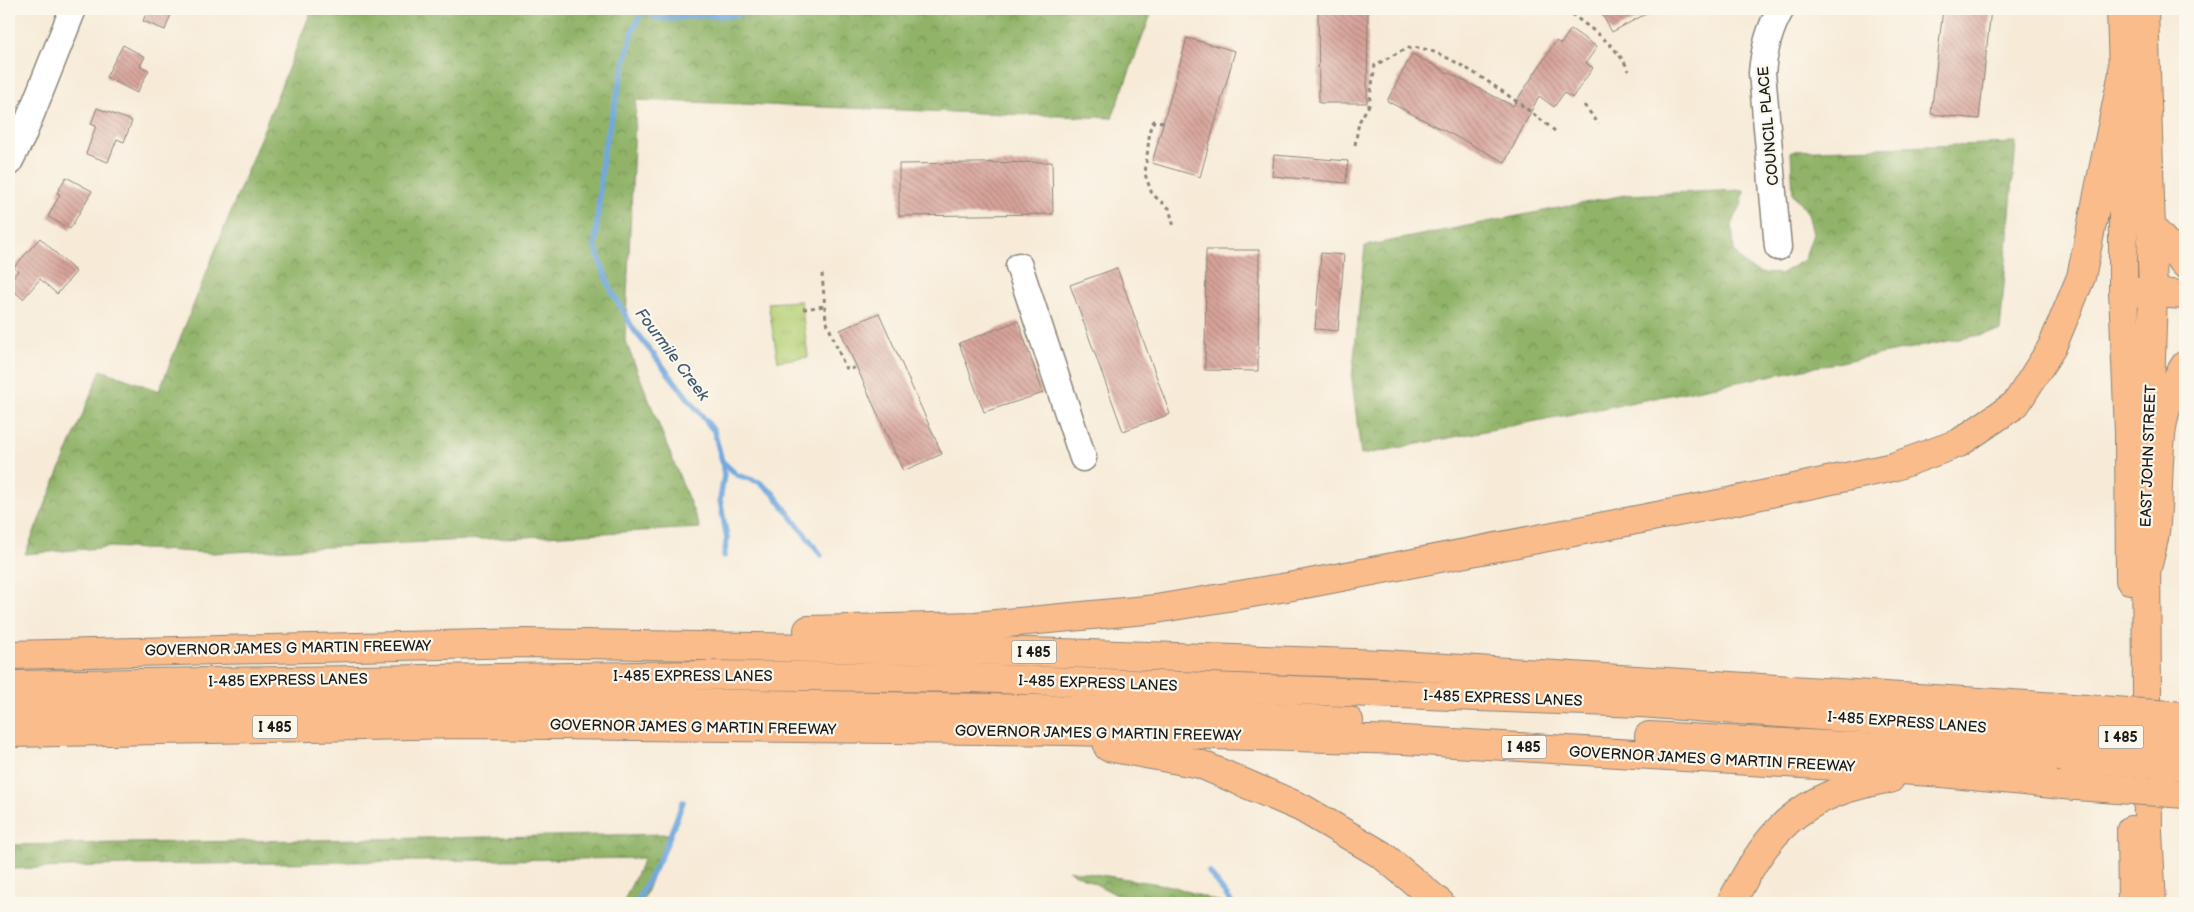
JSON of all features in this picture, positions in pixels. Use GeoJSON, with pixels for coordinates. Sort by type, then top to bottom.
{"type":"FeatureCollection","features":[{"type":"Feature","properties":{"kind":"main road","name":"EAST JOHN STREET"},"geometry":{"type":"LineString","coordinates":[[2120,9],[2123,73],[2123,290],[2129,433],[2132,903]]}},
{"type":"Feature","properties":{"kind":"main road","name":"EAST JOHN STREET"},"geometry":{"type":"LineString","coordinates":[[2144,9],[2153,292],[2145,578],[2148,832],[2152,903]]}},
{"type":"Feature","properties":{"kind":"main road"},"geometry":{"type":"LineString","coordinates":[[706,646],[758,631],[975,626],[1156,609],[1305,584],[1718,504],[1893,467],[1959,443],[2016,404],[2052,347],[2081,277],[2123,73]]}},
{"type":"Feature","properties":{"kind":"main road"},"geometry":{"type":"LineString","coordinates":[[2150,226],[2185,264]]}},
{"type":"Feature","properties":{"kind":"main road"},"geometry":{"type":"LineString","coordinates":[[2123,290],[2185,295]]}},
{"type":"Feature","properties":{"kind":"main road"},"geometry":{"type":"LineString","coordinates":[[2145,578],[2155,533],[2161,427],[2174,382],[2185,365]]}},
{"type":"Feature","properties":{"kind":"main road","name":"GOVERNOR JAMES G MARTIN FREEWAY"},"geometry":{"type":"LineString","coordinates":[[9,655],[514,643],[1010,652],[1374,663],[2058,732],[2185,716]]}},
{"type":"Feature","properties":{"kind":"main road","name":"I-485 EXPRESS LANES"},"geometry":{"type":"LineString","coordinates":[[9,685],[704,675],[972,678],[1640,703],[2185,742]]}},
{"type":"Feature","properties":{"kind":"main road","name":"I-485 EXPRESS LANES"},"geometry":{"type":"LineString","coordinates":[[9,710],[435,699],[971,707],[2058,732],[2185,766]]}},
{"type":"Feature","properties":{"kind":"main road","name":"GOVERNOR JAMES G MARTIN FREEWAY"},"geometry":{"type":"LineString","coordinates":[[9,733],[464,724],[985,730],[1404,740],[1932,772],[2063,785],[2185,794]]}},
{"type":"Feature","properties":{"kind":"main road"},"geometry":{"type":"LineString","coordinates":[[985,730],[1125,749],[1200,764],[1302,808],[1382,855],[1440,903]]}},
{"type":"Feature","properties":{"kind":"main road"},"geometry":{"type":"LineString","coordinates":[[1731,903],[1762,848],[1784,823],[1815,801],[1847,788],[1887,779],[1976,776]]}},
{"type":"Feature","properties":{"kind":"street"},"geometry":{"type":"LineString","coordinates":[[9,162],[22,137],[73,9]]}},
{"type":"Feature","properties":{"kind":"street","name":"COUNCIL PLACE"},"geometry":{"type":"LineString","coordinates":[[1778,246],[1762,73],[1764,50],[1774,21],[1781,9]]}},
{"type":"Feature","properties":{"kind":"street"},"geometry":{"type":"LineString","coordinates":[[1019,266],[1083,458]]}},
{"type":"Feature","properties":{"kind":"path"},"geometry":{"type":"LineString","coordinates":[[1565,9],[1610,44],[1622,56],[1629,71]]}},
{"type":"Feature","properties":{"kind":"path"},"geometry":{"type":"LineString","coordinates":[[1355,145],[1359,122],[1369,105],[1375,65],[1410,48],[1426,48],[1486,80],[1526,107],[1555,131]]}},
{"type":"Feature","properties":{"kind":"path"},"geometry":{"type":"LineString","coordinates":[[1584,105],[1599,124]]}},
{"type":"Feature","properties":{"kind":"path"},"geometry":{"type":"LineString","coordinates":[[1163,122],[1154,121],[1150,129],[1145,174],[1152,194],[1168,208],[1174,227]]}},
{"type":"Feature","properties":{"kind":"path"},"geometry":{"type":"LineString","coordinates":[[822,274],[826,320],[845,367],[849,370],[856,367]]}},
{"type":"Feature","properties":{"kind":"path"},"geometry":{"type":"LineString","coordinates":[[803,309],[825,306]]}},
{"type":"Feature","properties":{"kind":"green space"},"geometry":{"type":"Polygon","coordinates":[[[312,9],[1153,9],[1112,118],[636,100],[625,340],[700,528],[212,553],[111,547],[25,554],[101,370],[159,391],[312,9]]]}},
{"type":"Feature","properties":{"kind":"green space"},"geometry":{"type":"Polygon","coordinates":[[[2016,143],[2000,331],[1361,455],[1352,379],[1365,246],[1625,195],[1744,190],[1742,203],[1732,224],[1734,251],[1747,267],[1760,273],[1780,274],[1804,260],[1813,234],[1808,213],[1793,194],[1791,151],[2016,143]]]}},
{"type":"Feature","properties":{"kind":"green space"},"geometry":{"type":"Polygon","coordinates":[[[801,301],[808,357],[778,361],[768,303],[801,301]]]}},
{"type":"Feature","properties":{"kind":"green space"},"geometry":{"type":"Polygon","coordinates":[[[669,834],[642,903],[623,903],[644,858],[129,865],[9,869],[9,845],[669,834]]]}},
{"type":"Feature","properties":{"kind":"green space"},"geometry":{"type":"Polygon","coordinates":[[[1068,870],[1172,886],[1222,903],[1133,903],[1068,870]]]}},
{"type":"Feature","properties":{"kind":"building"},"geometry":{"type":"Polygon","coordinates":[[[148,9],[173,9],[165,30],[143,21],[148,9]]]}},
{"type":"Feature","properties":{"kind":"building"},"geometry":{"type":"Polygon","coordinates":[[[1318,9],[1368,9],[1367,103],[1319,103],[1318,9]]]}},
{"type":"Feature","properties":{"kind":"building"},"geometry":{"type":"Polygon","coordinates":[[[1599,9],[1655,9],[1612,32],[1599,9]]]}},
{"type":"Feature","properties":{"kind":"building"},"geometry":{"type":"Polygon","coordinates":[[[1943,9],[1991,9],[1979,119],[1931,114],[1943,9]]]}},
{"type":"Feature","properties":{"kind":"building"},"geometry":{"type":"Polygon","coordinates":[[[1571,29],[1597,47],[1586,63],[1593,68],[1572,98],[1564,93],[1554,107],[1539,96],[1505,162],[1387,101],[1412,54],[1513,106],[1556,41],[1561,44],[1571,29]]]}},
{"type":"Feature","properties":{"kind":"building"},"geometry":{"type":"Polygon","coordinates":[[[1187,38],[1235,51],[1200,177],[1152,163],[1187,38]]]}},
{"type":"Feature","properties":{"kind":"building"},"geometry":{"type":"Polygon","coordinates":[[[123,45],[145,57],[140,66],[149,70],[137,93],[106,77],[123,45]]]}},
{"type":"Feature","properties":{"kind":"building"},"geometry":{"type":"Polygon","coordinates":[[[97,108],[132,121],[124,142],[117,139],[108,162],[86,154],[96,126],[91,124],[97,108]]]}},
{"type":"Feature","properties":{"kind":"building"},"geometry":{"type":"Polygon","coordinates":[[[1274,155],[1348,161],[1346,183],[1272,176],[1274,155]]]}},
{"type":"Feature","properties":{"kind":"building"},"geometry":{"type":"Polygon","coordinates":[[[1052,162],[1053,214],[899,216],[899,164],[1052,162]]]}},
{"type":"Feature","properties":{"kind":"building"},"geometry":{"type":"Polygon","coordinates":[[[66,177],[92,191],[70,229],[48,217],[60,194],[57,193],[66,177]]]}},
{"type":"Feature","properties":{"kind":"building"},"geometry":{"type":"Polygon","coordinates":[[[40,238],[76,272],[57,294],[40,279],[23,299],[9,287],[9,282],[18,271],[14,267],[40,238]]]}},
{"type":"Feature","properties":{"kind":"building"},"geometry":{"type":"Polygon","coordinates":[[[1206,250],[1259,250],[1258,371],[1205,370],[1206,250]]]}},
{"type":"Feature","properties":{"kind":"building"},"geometry":{"type":"Polygon","coordinates":[[[1321,253],[1344,255],[1338,331],[1315,329],[1321,253]]]}},
{"type":"Feature","properties":{"kind":"building"},"geometry":{"type":"Polygon","coordinates":[[[1117,268],[1170,414],[1123,431],[1070,285],[1117,268]]]}},
{"type":"Feature","properties":{"kind":"building"},"geometry":{"type":"Polygon","coordinates":[[[879,313],[942,454],[903,471],[840,330],[879,313]]]}},
{"type":"Feature","properties":{"kind":"building"},"geometry":{"type":"Polygon","coordinates":[[[1018,321],[1043,393],[984,412],[959,343],[1018,321]]]}},
{"type":"Feature","properties":{"kind":"waterway","name":"Fourmile Creek"},"geometry":{"type":"LineString","coordinates":[[643,9],[632,33],[603,153],[595,247],[610,288],[634,330],[714,431],[722,461],[737,475],[759,482],[773,493],[821,555]]}},
{"type":"Feature","properties":{"kind":"waterway"},"geometry":{"type":"LineString","coordinates":[[643,10],[655,17],[671,19],[698,15],[728,16],[764,9]]}},
{"type":"Feature","properties":{"kind":"waterway"},"geometry":{"type":"LineString","coordinates":[[722,461],[724,475],[720,500],[727,538],[724,556]]}},
{"type":"Feature","properties":{"kind":"waterway"},"geometry":{"type":"LineString","coordinates":[[636,903],[663,853],[683,802]]}},
{"type":"Feature","properties":{"kind":"waterway","name":"Fourmile Creek"},"geometry":{"type":"LineString","coordinates":[[1209,872],[1232,903]]}}]}
